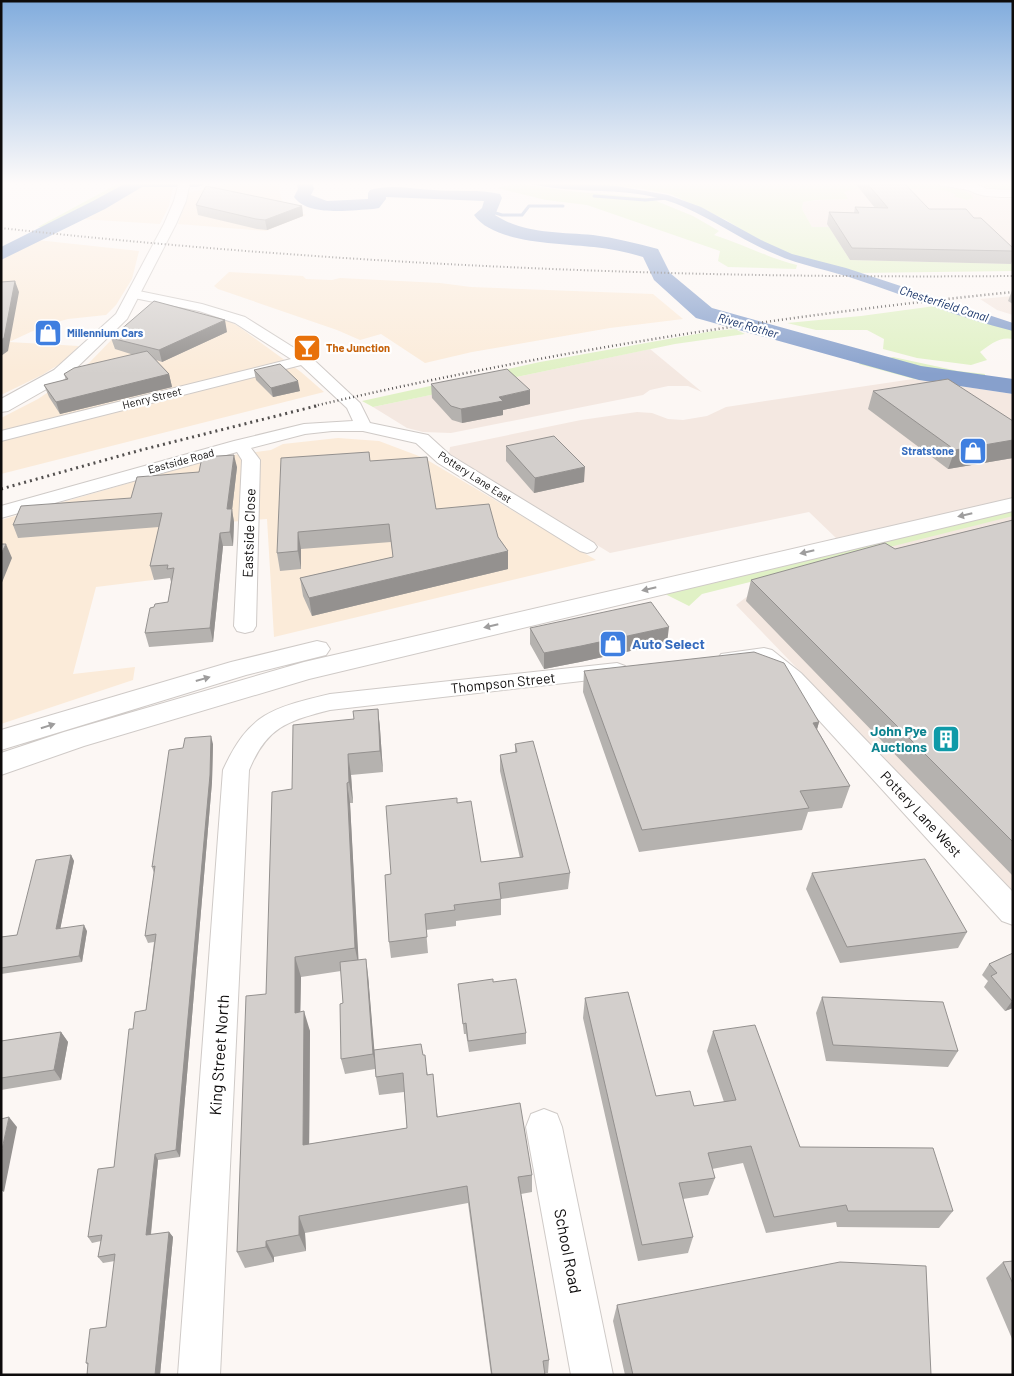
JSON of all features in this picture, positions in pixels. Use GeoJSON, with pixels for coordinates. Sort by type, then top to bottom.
{"type":"FeatureCollection","features":[{"type":"Feature","properties":{"kind":"main road"},"geometry":{"type":"LineString","coordinates":[[1,407],[60,374],[122,316],[159,246]]}},
{"type":"Feature","properties":{"kind":"main road"},"geometry":{"type":"LineString","coordinates":[[1,740],[249,666],[521,600],[1013,487]]}},
{"type":"Feature","properties":{"kind":"main road"},"geometry":{"type":"LineString","coordinates":[[1,764],[74,739],[304,671],[1013,504]]}},
{"type":"Feature","properties":{"kind":"street"},"geometry":{"type":"LineString","coordinates":[[134,294],[202,308],[240,320],[310,364],[354,406],[363,426]]}},
{"type":"Feature","properties":{"kind":"street","name":"Henry Street"},"geometry":{"type":"LineString","coordinates":[[1,436],[304,360]]}},
{"type":"Feature","properties":{"kind":"street","name":"Eastside Road"},"geometry":{"type":"LineString","coordinates":[[1,512],[304,429],[332,426],[363,426]]}},
{"type":"Feature","properties":{"kind":"street","name":"Pottery Lane East"},"geometry":{"type":"LineString","coordinates":[[363,426],[422,439],[444,459],[587,547]]}},
{"type":"Feature","properties":{"kind":"street","name":"Eastside Close"},"geometry":{"type":"LineString","coordinates":[[240,445],[251,460],[245,626]]}},
{"type":"Feature","properties":{"kind":"street","name":"Pottery Lane West"},"geometry":{"type":"LineString","coordinates":[[705,661],[764,655],[793,678],[1013,912]]}},
{"type":"Feature","properties":{"kind":"street","name":"Thompson Street"},"geometry":{"type":"LineString","coordinates":[[251,738],[265,724],[293,711],[330,702],[636,669]]}},
{"type":"Feature","properties":{"kind":"street","name":"King Street North"},"geometry":{"type":"LineString","coordinates":[[199,1375],[236,770],[242,753],[251,738]]}},
{"type":"Feature","properties":{"kind":"street","name":"School Road"},"geometry":{"type":"LineString","coordinates":[[544,1127],[592,1375]]}},
{"type":"Feature","properties":{"kind":"shaded area"},"geometry":{"type":"Polygon","coordinates":[[[25,246],[95,246],[139,251],[132,279],[116,305],[106,315],[68,319],[46,325],[9,342],[79,346],[63,362],[42,375],[1,395],[1,258],[25,246]]]}},
{"type":"Feature","properties":{"kind":"shaded area"},"geometry":{"type":"Polygon","coordinates":[[[841,246],[1013,246],[1013,264],[850,260],[841,246]]]}},
{"type":"Feature","properties":{"kind":"shaded area"},"geometry":{"type":"Polygon","coordinates":[[[229,272],[303,276],[306,279],[332,280],[340,278],[440,283],[471,287],[653,294],[683,319],[610,328],[472,352],[425,363],[381,334],[360,340],[214,286],[229,272]]]}},
{"type":"Feature","properties":{"kind":"shaded area"},"geometry":{"type":"Polygon","coordinates":[[[1013,296],[1013,315],[997,310],[980,299],[1013,296]]]}},
{"type":"Feature","properties":{"kind":"shaded area"},"geometry":{"type":"Polygon","coordinates":[[[181,309],[225,319],[238,326],[301,372],[324,392],[1,474],[1,418],[38,399],[66,380],[89,363],[118,333],[181,309]]]}},
{"type":"Feature","properties":{"kind":"shaded area"},"geometry":{"type":"Polygon","coordinates":[[[650,349],[702,392],[688,386],[668,386],[650,390],[643,395],[451,433],[423,432],[407,428],[373,407],[650,349]]]}},
{"type":"Feature","properties":{"kind":"shaded area"},"geometry":{"type":"Polygon","coordinates":[[[913,379],[1013,394],[1013,892],[736,605],[757,589],[861,562],[809,512],[610,553],[449,454],[450,447],[581,420],[637,412],[652,413],[668,419],[683,420],[707,416],[726,407],[913,379]]]}},
{"type":"Feature","properties":{"kind":"shaded area"},"geometry":{"type":"Polygon","coordinates":[[[338,438],[379,441],[424,458],[596,560],[274,637],[267,519],[166,527],[153,580],[96,587],[73,674],[135,667],[133,680],[1,724],[1,520],[219,457],[271,450],[283,444],[338,438]]]}},
{"type":"Feature","properties":{"kind":"green space"},"geometry":{"type":"Polygon","coordinates":[[[706,246],[745,246],[776,259],[797,265],[796,269],[728,267],[718,261],[720,251],[706,246]]]}},
{"type":"Feature","properties":{"kind":"green space"},"geometry":{"type":"Polygon","coordinates":[[[773,246],[841,246],[850,260],[1013,264],[1013,271],[856,273],[797,257],[773,246]]]}},
{"type":"Feature","properties":{"kind":"green space"},"geometry":{"type":"Polygon","coordinates":[[[935,306],[1013,330],[1013,339],[999,340],[991,344],[980,352],[987,360],[971,365],[917,358],[883,349],[884,339],[867,330],[816,330],[787,323],[861,316],[935,306]]]}},
{"type":"Feature","properties":{"kind":"green space"},"geometry":{"type":"Polygon","coordinates":[[[735,329],[745,334],[675,344],[373,407],[362,401],[540,362],[713,331],[735,329]]]}},
{"type":"Feature","properties":{"kind":"green space"},"geometry":{"type":"Polygon","coordinates":[[[866,355],[885,359],[893,357],[958,371],[985,374],[985,389],[914,379],[859,364],[866,355]]]}},
{"type":"Feature","properties":{"kind":"green space"},"geometry":{"type":"Polygon","coordinates":[[[1013,511],[1013,516],[702,594],[689,606],[663,593],[1013,511]]]}},
{"type":"Feature","properties":{"kind":"building"},"geometry":{"type":"Polygon","coordinates":[[[851,246],[1011,246],[1013,251],[852,248],[851,246]]]}},
{"type":"Feature","properties":{"kind":"building"},"geometry":{"type":"Polygon","coordinates":[[[15,281],[4,338],[1,340],[1,282],[15,281]]]}},
{"type":"Feature","properties":{"kind":"building"},"geometry":{"type":"Polygon","coordinates":[[[154,301],[225,320],[159,350],[111,338],[154,301]]]}},
{"type":"Feature","properties":{"kind":"building"},"geometry":{"type":"Polygon","coordinates":[[[147,351],[169,374],[56,402],[44,385],[68,379],[64,374],[74,368],[147,351]]]}},
{"type":"Feature","properties":{"kind":"building"},"geometry":{"type":"Polygon","coordinates":[[[280,364],[298,381],[271,388],[254,370],[280,364]]]}},
{"type":"Feature","properties":{"kind":"building"},"geometry":{"type":"Polygon","coordinates":[[[507,369],[530,390],[499,397],[503,401],[461,409],[451,406],[431,384],[507,369]]]}},
{"type":"Feature","properties":{"kind":"building"},"geometry":{"type":"Polygon","coordinates":[[[948,379],[1013,421],[1013,440],[955,450],[873,391],[948,379]]]}},
{"type":"Feature","properties":{"kind":"building"},"geometry":{"type":"Polygon","coordinates":[[[554,436],[585,467],[535,478],[506,446],[554,436]]]}},
{"type":"Feature","properties":{"kind":"building"},"geometry":{"type":"Polygon","coordinates":[[[369,452],[370,461],[427,457],[436,509],[489,504],[498,537],[508,551],[309,598],[300,578],[393,557],[389,524],[298,532],[298,551],[277,553],[281,458],[369,452]]]}},
{"type":"Feature","properties":{"kind":"building"},"geometry":{"type":"Polygon","coordinates":[[[234,455],[227,509],[232,509],[230,532],[220,533],[210,628],[145,633],[150,608],[154,607],[155,604],[168,602],[174,568],[167,569],[168,565],[150,566],[162,513],[13,525],[21,506],[131,498],[137,477],[199,472],[202,457],[234,455]]]}},
{"type":"Feature","properties":{"kind":"building","name":"John Pye Auctions"},"geometry":{"type":"Polygon","coordinates":[[[1013,520],[1013,842],[751,580],[885,543],[895,549],[1013,520]]]}},
{"type":"Feature","properties":{"kind":"building"},"geometry":{"type":"Polygon","coordinates":[[[1,544],[6,544],[1,554],[1,544]]]}},
{"type":"Feature","properties":{"kind":"building"},"geometry":{"type":"Polygon","coordinates":[[[651,602],[669,627],[544,653],[530,628],[651,602]]]}},
{"type":"Feature","properties":{"kind":"building"},"geometry":{"type":"Polygon","coordinates":[[[754,652],[784,663],[819,722],[813,723],[850,786],[800,791],[809,808],[642,830],[584,671],[754,652]]]}},
{"type":"Feature","properties":{"kind":"building"},"geometry":{"type":"Polygon","coordinates":[[[378,709],[380,751],[348,754],[349,782],[347,783],[355,948],[295,957],[295,1013],[304,1011],[303,1145],[407,1128],[403,1073],[376,1077],[374,1050],[421,1044],[423,1055],[425,1055],[427,1075],[433,1074],[437,1117],[520,1103],[532,1175],[518,1177],[549,1360],[543,1361],[545,1375],[492,1375],[467,1186],[299,1216],[299,1235],[266,1241],[266,1247],[237,1252],[246,996],[266,994],[272,792],[292,789],[293,725],[354,719],[353,711],[378,709]]]}},
{"type":"Feature","properties":{"kind":"building"},"geometry":{"type":"Polygon","coordinates":[[[211,736],[210,775],[176,1150],[155,1154],[146,1235],[169,1232],[155,1375],[87,1375],[88,1363],[86,1363],[90,1329],[106,1327],[115,1254],[98,1257],[102,1235],[88,1237],[98,1169],[114,1167],[129,1029],[133,1029],[135,1012],[146,1010],[156,934],[145,936],[155,866],[152,867],[169,750],[183,748],[185,738],[211,736]]]}},
{"type":"Feature","properties":{"kind":"building"},"geometry":{"type":"Polygon","coordinates":[[[533,741],[570,873],[499,883],[501,899],[454,905],[455,910],[425,914],[427,937],[389,942],[385,875],[391,874],[386,806],[457,798],[457,803],[471,801],[481,862],[523,857],[500,755],[517,752],[515,744],[533,741]]]}},
{"type":"Feature","properties":{"kind":"building"},"geometry":{"type":"Polygon","coordinates":[[[71,855],[56,929],[84,925],[79,956],[1,968],[1,937],[17,935],[36,860],[71,855]]]}},
{"type":"Feature","properties":{"kind":"building"},"geometry":{"type":"Polygon","coordinates":[[[925,859],[967,932],[847,947],[812,873],[925,859]]]}},
{"type":"Feature","properties":{"kind":"building"},"geometry":{"type":"Polygon","coordinates":[[[1013,953],[1012,1001],[991,976],[997,973],[989,964],[1013,953]]]}},
{"type":"Feature","properties":{"kind":"building"},"geometry":{"type":"Polygon","coordinates":[[[366,959],[373,1054],[341,1059],[340,1004],[343,1003],[340,962],[366,959]]]}},
{"type":"Feature","properties":{"kind":"building"},"geometry":{"type":"Polygon","coordinates":[[[493,979],[493,982],[516,979],[526,1033],[468,1041],[466,1023],[463,1024],[458,984],[493,979]]]}},
{"type":"Feature","properties":{"kind":"building"},"geometry":{"type":"Polygon","coordinates":[[[628,992],[656,1096],[690,1091],[694,1106],[736,1100],[713,1031],[755,1025],[800,1147],[933,1148],[953,1211],[848,1211],[846,1205],[774,1217],[751,1146],[708,1153],[715,1178],[679,1183],[693,1237],[642,1245],[585,998],[628,992]]]}},
{"type":"Feature","properties":{"kind":"building"},"geometry":{"type":"Polygon","coordinates":[[[822,997],[943,1002],[958,1051],[833,1045],[822,997]]]}},
{"type":"Feature","properties":{"kind":"building"},"geometry":{"type":"Polygon","coordinates":[[[61,1032],[54,1070],[1,1078],[1,1041],[61,1032]]]}},
{"type":"Feature","properties":{"kind":"building"},"geometry":{"type":"Polygon","coordinates":[[[9,1117],[1,1154],[1,1119],[9,1117]]]}},
{"type":"Feature","properties":{"kind":"building"},"geometry":{"type":"Polygon","coordinates":[[[1013,1261],[1013,1284],[1003,1262],[1013,1261]]]}},
{"type":"Feature","properties":{"kind":"building"},"geometry":{"type":"Polygon","coordinates":[[[840,1262],[926,1266],[931,1375],[633,1375],[617,1305],[840,1262]]]}},
{"type":"Feature","properties":{"kind":"waterway"},"geometry":{"type":"LineString","coordinates":[[1,254],[17,246]]}},
{"type":"Feature","properties":{"kind":"waterway","name":"River Rother"},"geometry":{"type":"LineString","coordinates":[[624,246],[651,253],[661,276],[704,313],[919,373],[1013,387]]}},
{"type":"Feature","properties":{"kind":"waterway","name":"Chesterfield Canal"},"geometry":{"type":"LineString","coordinates":[[766,246],[803,261],[842,271],[1013,327]]}},
{"type":"Feature","properties":{"kind":"railway"},"geometry":{"type":"LineString","coordinates":[[187,246],[380,260],[633,272],[760,275],[1013,276]]}},
{"type":"Feature","properties":{"kind":"railway"},"geometry":{"type":"LineString","coordinates":[[314,406],[488,369],[662,338],[836,312],[1013,292]]}},
{"type":"Feature","properties":{"kind":"railway"},"geometry":{"type":"LineString","coordinates":[[1,489],[141,450],[320,405]]}},
{"type":"Feature","properties":{"kind":"place","name":"Millennium Cars"},"geometry":{"type":"Point","coordinates":[48,333]}},
{"type":"Feature","properties":{"kind":"place","name":"The Junction"},"geometry":{"type":"Point","coordinates":[307,348]}},
{"type":"Feature","properties":{"kind":"place","name":"Stratstone"},"geometry":{"type":"Point","coordinates":[973,451]}},
{"type":"Feature","properties":{"kind":"place","name":"Auto Select"},"geometry":{"type":"Point","coordinates":[613,644]}},
{"type":"Feature","properties":{"kind":"place","name":"John Pye Auctions"},"geometry":{"type":"Point","coordinates":[946,739]}}]}
